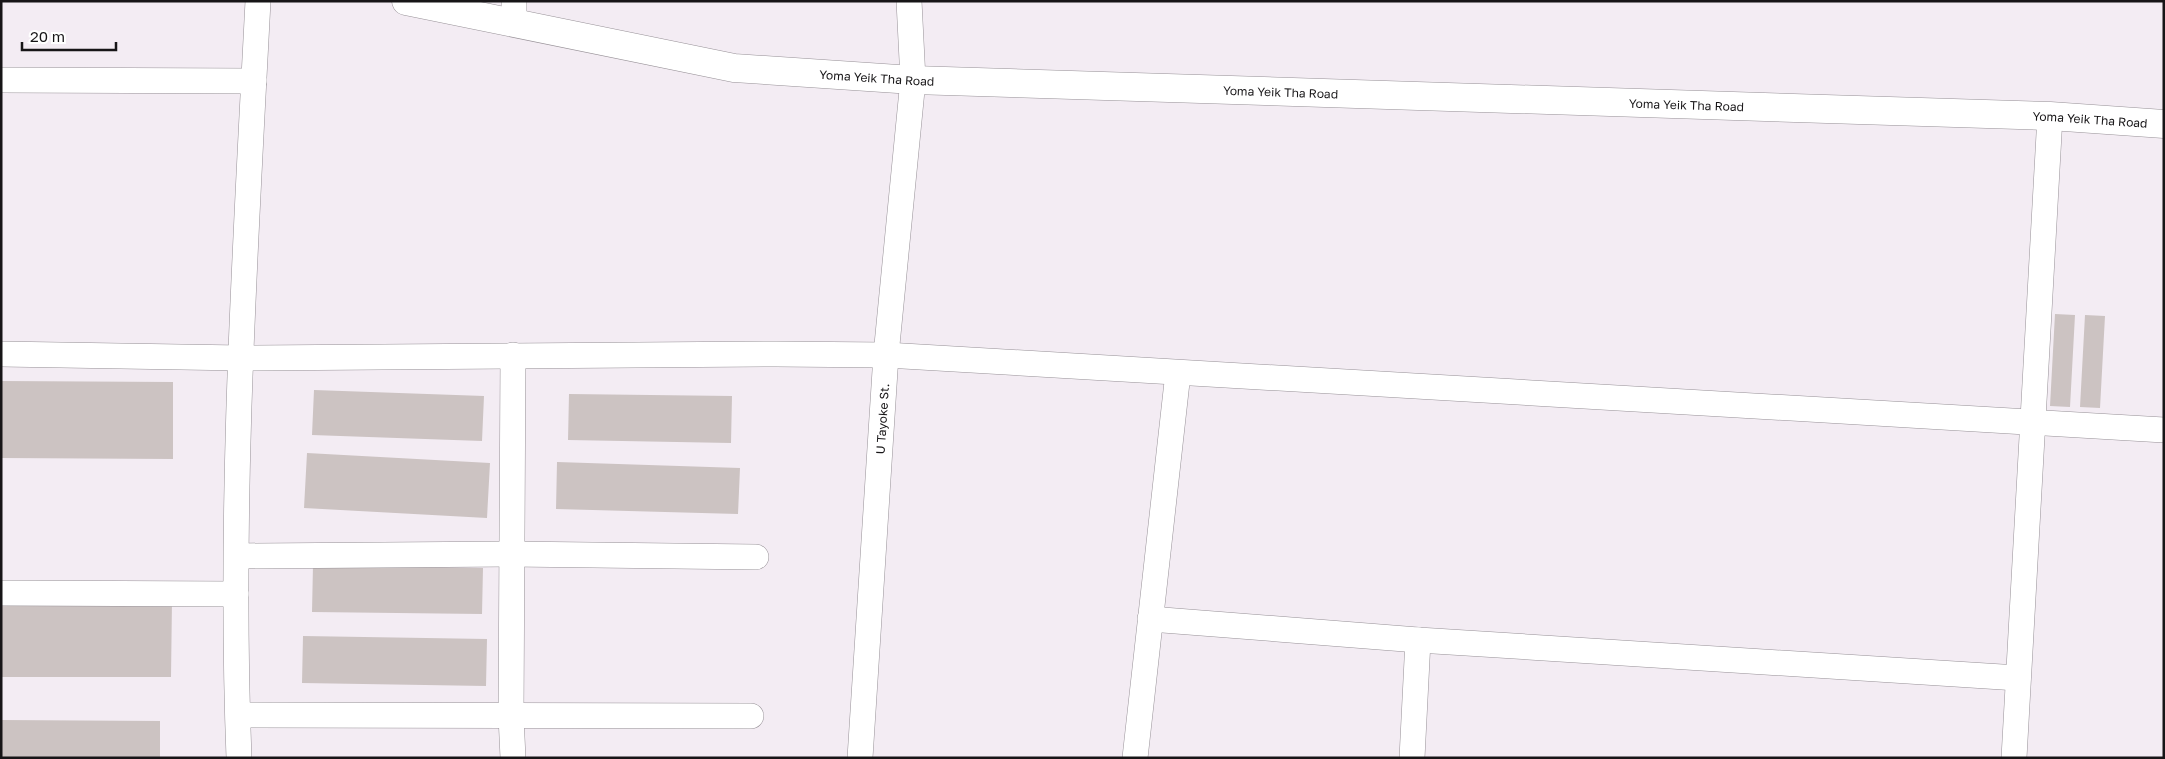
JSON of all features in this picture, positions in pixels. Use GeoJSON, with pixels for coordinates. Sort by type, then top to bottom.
{"type":"FeatureCollection","features":[{"type":"Feature","properties":{"kind":"street"},"geometry":{"type":"LineString","coordinates":[[239,758],[236,594],[241,358],[258,1]]}},
{"type":"Feature","properties":{"kind":"street","name":"Yoma Yeik Tha Road"},"geometry":{"type":"LineString","coordinates":[[406,1],[514,12],[734,68],[913,80],[2050,116],[2164,124]]}},
{"type":"Feature","properties":{"kind":"street","name":"U Tayoke St."},"geometry":{"type":"LineString","coordinates":[[860,758],[886,355],[913,80],[909,1]]}},
{"type":"Feature","properties":{"kind":"street"},"geometry":{"type":"LineString","coordinates":[[1,80],[254,82]]}},
{"type":"Feature","properties":{"kind":"street"},"geometry":{"type":"LineString","coordinates":[[2014,758],[2050,116]]}},
{"type":"Feature","properties":{"kind":"street"},"geometry":{"type":"LineString","coordinates":[[1,354],[241,358],[513,355],[886,355],[2164,430]]}},
{"type":"Feature","properties":{"kind":"street"},"geometry":{"type":"LineString","coordinates":[[513,355],[511,554],[511,716],[513,758]]}},
{"type":"Feature","properties":{"kind":"street"},"geometry":{"type":"LineString","coordinates":[[1135,758],[1178,372]]}},
{"type":"Feature","properties":{"kind":"street"},"geometry":{"type":"LineString","coordinates":[[237,556],[511,554],[756,557]]}},
{"type":"Feature","properties":{"kind":"street"},"geometry":{"type":"LineString","coordinates":[[1,592],[236,594]]}},
{"type":"Feature","properties":{"kind":"street"},"geometry":{"type":"LineString","coordinates":[[1150,619],[1418,640],[2018,678]]}},
{"type":"Feature","properties":{"kind":"street"},"geometry":{"type":"LineString","coordinates":[[1412,758],[1418,640]]}},
{"type":"Feature","properties":{"kind":"street"},"geometry":{"type":"LineString","coordinates":[[238,715],[750,716]]}},
{"type":"Feature","properties":{"kind":"building"},"geometry":{"type":"Polygon","coordinates":[[[2055,314],[2075,315],[2070,407],[2050,406],[2055,314]]]}},
{"type":"Feature","properties":{"kind":"building"},"geometry":{"type":"Polygon","coordinates":[[[2085,315],[2105,316],[2100,408],[2080,407],[2085,315]]]}},
{"type":"Feature","properties":{"kind":"building"},"geometry":{"type":"Polygon","coordinates":[[[1,381],[173,382],[173,459],[1,458],[1,381]]]}},
{"type":"Feature","properties":{"kind":"building"},"geometry":{"type":"Polygon","coordinates":[[[314,390],[484,396],[482,441],[312,435],[314,390]]]}},
{"type":"Feature","properties":{"kind":"building"},"geometry":{"type":"Polygon","coordinates":[[[569,394],[732,396],[731,443],[568,440],[569,394]]]}},
{"type":"Feature","properties":{"kind":"building"},"geometry":{"type":"Polygon","coordinates":[[[307,453],[490,463],[487,518],[304,508],[307,453]]]}},
{"type":"Feature","properties":{"kind":"building"},"geometry":{"type":"Polygon","coordinates":[[[557,462],[740,468],[738,514],[556,509],[557,462]]]}},
{"type":"Feature","properties":{"kind":"building"},"geometry":{"type":"Polygon","coordinates":[[[313,565],[483,568],[482,614],[312,612],[313,565]]]}},
{"type":"Feature","properties":{"kind":"building"},"geometry":{"type":"Polygon","coordinates":[[[1,599],[172,600],[171,677],[1,677],[1,599]]]}},
{"type":"Feature","properties":{"kind":"building"},"geometry":{"type":"Polygon","coordinates":[[[303,636],[487,639],[486,686],[302,683],[303,636]]]}},
{"type":"Feature","properties":{"kind":"building"},"geometry":{"type":"Polygon","coordinates":[[[1,720],[160,721],[160,758],[1,758],[1,720]]]}}]}
